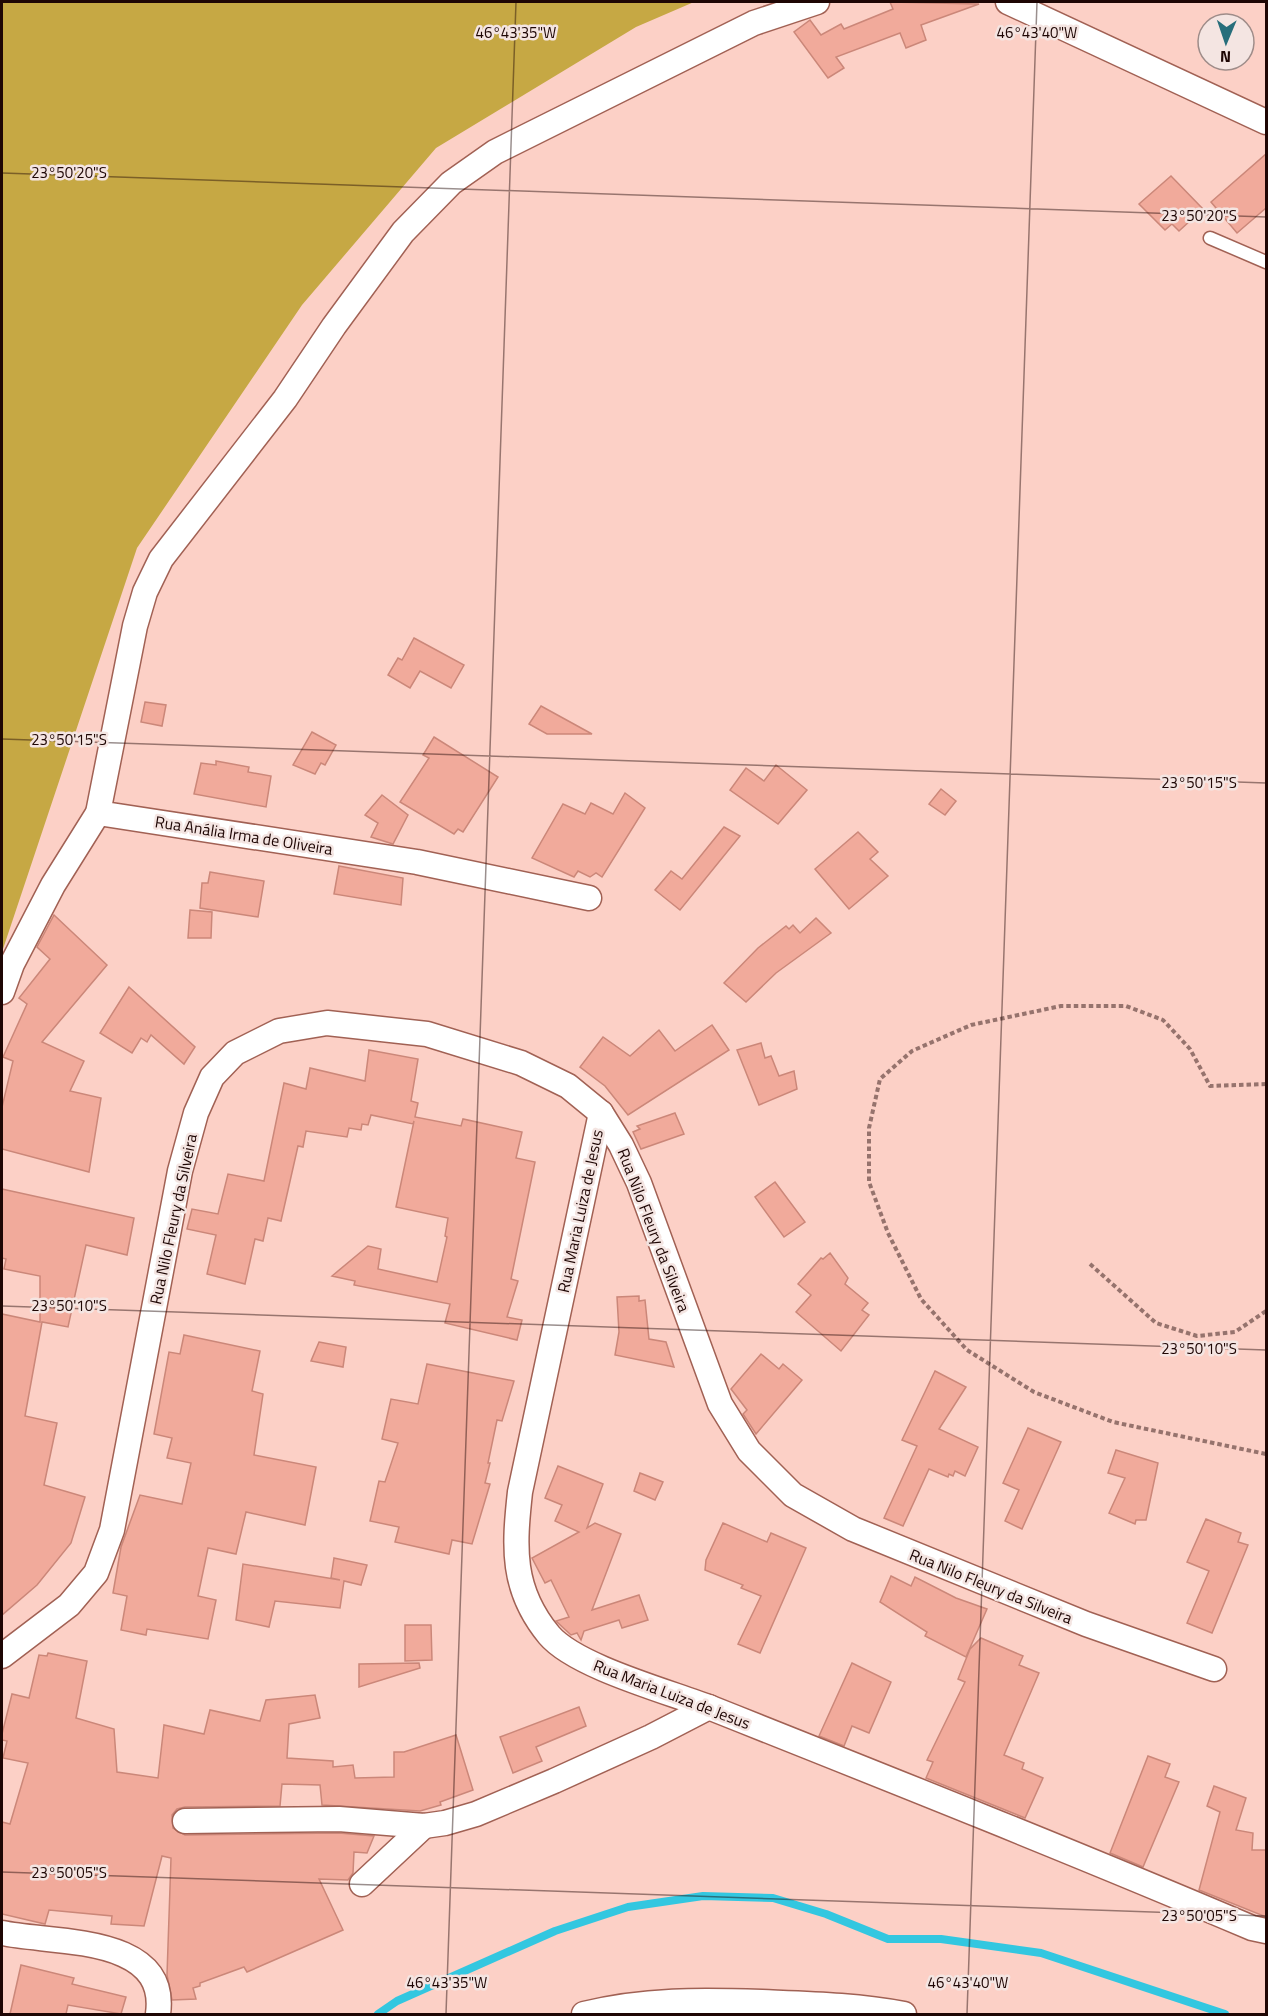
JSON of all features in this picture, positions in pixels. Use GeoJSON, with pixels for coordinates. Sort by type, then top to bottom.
{"type":"FeatureCollection","features":[{"type":"Feature","properties":{"kind":"street"},"geometry":{"type":"LineString","coordinates":[[2,992],[12,964],[53,885],[98,813],[135,626],[145,592],[161,560],[285,399],[334,326],[403,232],[451,183],[495,152],[754,23],[818,2]]}},
{"type":"Feature","properties":{"kind":"street"},"geometry":{"type":"LineString","coordinates":[[1008,2],[1266,122]]}},
{"type":"Feature","properties":{"kind":"street","name":"Rua Anália Irma de Oliveira"},"geometry":{"type":"LineString","coordinates":[[98,813],[417,862],[589,898]]}},
{"type":"Feature","properties":{"kind":"street","name":"Rua Nilo Fleury da Silveira"},"geometry":{"type":"LineString","coordinates":[[2,1656],[69,1605],[96,1573],[112,1530],[180,1171],[196,1113],[212,1077],[235,1053],[279,1031],[327,1023],[427,1034],[521,1063],[568,1086],[601,1113],[621,1145],[639,1184],[720,1404],[749,1451],[793,1495],[863,1534],[1086,1624],[1214,1669]]}},
{"type":"Feature","properties":{"kind":"street","name":"Rua Maria Luiza de Jesus"},"geometry":{"type":"LineString","coordinates":[[601,1113],[520,1492],[514,1545],[522,1592],[550,1636],[587,1662],[709,1707],[1252,1928],[1266,1931]]}},
{"type":"Feature","properties":{"kind":"street"},"geometry":{"type":"LineString","coordinates":[[185,1821],[339,1820],[424,1826],[445,1823],[485,1811],[651,1737],[709,1707]]}},
{"type":"Feature","properties":{"kind":"street"},"geometry":{"type":"LineString","coordinates":[[362,1884],[424,1826]]}},
{"type":"Feature","properties":{"kind":"street"},"geometry":{"type":"LineString","coordinates":[[2,1933],[96,1946],[127,1954],[146,1968],[157,1988],[158,2014]]}},
{"type":"Feature","properties":{"kind":"street"},"geometry":{"type":"LineString","coordinates":[[584,2014],[619,2006],[660,2001],[707,2000],[826,2004],[904,2014]]}},
{"type":"Feature","properties":{"kind":"lane"},"geometry":{"type":"LineString","coordinates":[[1210,238],[1266,262]]}},
{"type":"Feature","properties":{"kind":"path"},"geometry":{"type":"LineString","coordinates":[[1266,1084],[1210,1086],[1190,1049],[1163,1020],[1126,1006],[1061,1006],[971,1024],[912,1052],[880,1079],[870,1128],[870,1182],[888,1233],[921,1299],[967,1350],[1034,1392],[1113,1422],[1266,1454]]}},
{"type":"Feature","properties":{"kind":"path"},"geometry":{"type":"LineString","coordinates":[[1090,1264],[1156,1323],[1197,1336],[1235,1332],[1266,1311]]}},
{"type":"Feature","properties":{"kind":"shaded area"},"geometry":{"type":"Polygon","coordinates":[[[2,2],[694,2],[636,27],[436,148],[302,305],[137,548],[2,952],[2,2]]]}},
{"type":"Feature","properties":{"kind":"building"},"geometry":{"type":"Polygon","coordinates":[[[890,2],[979,4],[921,25],[926,40],[906,48],[900,33],[836,57],[844,68],[828,78],[794,32],[810,20],[821,35],[841,24],[844,29],[893,9],[890,2]]]}},
{"type":"Feature","properties":{"kind":"building"},"geometry":{"type":"Polygon","coordinates":[[[1266,154],[1266,208],[1237,233],[1211,202],[1266,154]]]}},
{"type":"Feature","properties":{"kind":"building"},"geometry":{"type":"Polygon","coordinates":[[[1171,176],[1203,209],[1179,231],[1172,224],[1165,230],[1139,204],[1171,176]]]}},
{"type":"Feature","properties":{"kind":"building"},"geometry":{"type":"Polygon","coordinates":[[[414,638],[464,665],[451,688],[420,671],[410,688],[388,675],[398,658],[402,660],[414,638]]]}},
{"type":"Feature","properties":{"kind":"building"},"geometry":{"type":"Polygon","coordinates":[[[145,702],[166,705],[162,726],[141,722],[145,702]]]}},
{"type":"Feature","properties":{"kind":"building"},"geometry":{"type":"Polygon","coordinates":[[[541,706],[592,734],[547,734],[529,724],[541,706]]]}},
{"type":"Feature","properties":{"kind":"building"},"geometry":{"type":"Polygon","coordinates":[[[312,732],[336,745],[325,765],[321,763],[315,774],[293,765],[312,732]]]}},
{"type":"Feature","properties":{"kind":"building"},"geometry":{"type":"Polygon","coordinates":[[[434,737],[498,777],[463,832],[458,829],[454,834],[400,802],[429,758],[423,755],[434,737]]]}},
{"type":"Feature","properties":{"kind":"building"},"geometry":{"type":"Polygon","coordinates":[[[216,761],[249,767],[248,772],[271,776],[266,807],[194,794],[201,763],[216,765],[216,761]]]}},
{"type":"Feature","properties":{"kind":"building"},"geometry":{"type":"Polygon","coordinates":[[[776,765],[807,790],[778,824],[730,790],[746,768],[764,781],[776,765]]]}},
{"type":"Feature","properties":{"kind":"building"},"geometry":{"type":"Polygon","coordinates":[[[941,789],[956,801],[945,815],[929,804],[941,789]]]}},
{"type":"Feature","properties":{"kind":"building"},"geometry":{"type":"Polygon","coordinates":[[[625,793],[645,808],[602,877],[596,873],[590,877],[578,871],[574,877],[532,858],[563,804],[585,814],[591,803],[613,814],[625,793]]]}},
{"type":"Feature","properties":{"kind":"building"},"geometry":{"type":"Polygon","coordinates":[[[382,795],[408,815],[393,844],[371,837],[378,823],[365,815],[382,795]]]}},
{"type":"Feature","properties":{"kind":"building"},"geometry":{"type":"Polygon","coordinates":[[[724,827],[740,836],[680,910],[655,890],[671,871],[682,879],[724,827]]]}},
{"type":"Feature","properties":{"kind":"building"},"geometry":{"type":"Polygon","coordinates":[[[858,832],[878,852],[870,859],[888,876],[849,909],[815,869],[858,832]]]}},
{"type":"Feature","properties":{"kind":"building"},"geometry":{"type":"Polygon","coordinates":[[[339,866],[403,878],[401,905],[334,894],[339,866]]]}},
{"type":"Feature","properties":{"kind":"building"},"geometry":{"type":"Polygon","coordinates":[[[210,872],[264,881],[258,917],[200,908],[202,883],[208,883],[210,872]]]}},
{"type":"Feature","properties":{"kind":"building"},"geometry":{"type":"Polygon","coordinates":[[[190,910],[212,912],[211,938],[188,938],[190,910]]]}},
{"type":"Feature","properties":{"kind":"building"},"geometry":{"type":"Polygon","coordinates":[[[54,915],[107,965],[42,1042],[84,1061],[70,1091],[101,1098],[89,1172],[2,1149],[2,1107],[13,1061],[3,1057],[27,1004],[19,998],[50,959],[37,947],[54,915]]]}},
{"type":"Feature","properties":{"kind":"building"},"geometry":{"type":"Polygon","coordinates":[[[816,918],[831,933],[776,973],[746,1002],[724,983],[758,948],[786,926],[789,929],[793,925],[800,933],[816,918]]]}},
{"type":"Feature","properties":{"kind":"building"},"geometry":{"type":"Polygon","coordinates":[[[129,987],[195,1047],[184,1064],[151,1035],[147,1042],[141,1038],[132,1053],[100,1033],[129,987]]]}},
{"type":"Feature","properties":{"kind":"building"},"geometry":{"type":"Polygon","coordinates":[[[712,1025],[729,1050],[628,1115],[605,1086],[580,1067],[603,1037],[630,1056],[659,1030],[675,1051],[712,1025]]]}},
{"type":"Feature","properties":{"kind":"building"},"geometry":{"type":"Polygon","coordinates":[[[761,1043],[765,1058],[771,1056],[779,1076],[794,1071],[797,1089],[759,1105],[737,1050],[761,1043]]]}},
{"type":"Feature","properties":{"kind":"building"},"geometry":{"type":"Polygon","coordinates":[[[369,1050],[418,1059],[411,1101],[418,1103],[415,1117],[461,1126],[463,1119],[522,1132],[516,1158],[535,1162],[511,1279],[518,1281],[507,1317],[522,1320],[517,1340],[445,1323],[450,1304],[354,1285],[355,1281],[332,1276],[368,1246],[381,1249],[378,1269],[437,1282],[447,1237],[445,1236],[448,1218],[396,1207],[414,1121],[413,1124],[371,1115],[368,1125],[362,1124],[361,1130],[349,1128],[347,1137],[306,1131],[303,1147],[298,1146],[281,1221],[268,1218],[263,1241],[255,1239],[245,1284],[207,1274],[216,1235],[187,1229],[192,1209],[218,1214],[228,1174],[264,1181],[284,1083],[306,1089],[310,1068],[365,1081],[369,1050]]]}},
{"type":"Feature","properties":{"kind":"building"},"geometry":{"type":"Polygon","coordinates":[[[675,1113],[684,1134],[641,1149],[633,1132],[640,1129],[637,1126],[675,1113]]]}},
{"type":"Feature","properties":{"kind":"building"},"geometry":{"type":"Polygon","coordinates":[[[775,1182],[805,1222],[784,1237],[755,1197],[775,1182]]]}},
{"type":"Feature","properties":{"kind":"building"},"geometry":{"type":"Polygon","coordinates":[[[2,1189],[134,1218],[127,1255],[86,1245],[68,1327],[42,1322],[25,1416],[57,1423],[44,1485],[85,1497],[71,1543],[37,1585],[2,1615],[2,1314],[40,1322],[40,1276],[4,1269],[6,1259],[2,1258],[2,1189]]]}},
{"type":"Feature","properties":{"kind":"building"},"geometry":{"type":"Polygon","coordinates":[[[830,1253],[848,1278],[845,1284],[868,1303],[862,1310],[869,1315],[841,1351],[796,1312],[811,1295],[798,1284],[821,1258],[823,1259],[830,1253]]]}},
{"type":"Feature","properties":{"kind":"building"},"geometry":{"type":"Polygon","coordinates":[[[639,1296],[639,1301],[645,1300],[649,1339],[666,1342],[674,1367],[615,1355],[619,1332],[617,1297],[639,1296]]]}},
{"type":"Feature","properties":{"kind":"building"},"geometry":{"type":"Polygon","coordinates":[[[184,1335],[260,1351],[252,1391],[263,1394],[254,1455],[316,1467],[305,1525],[246,1512],[236,1554],[208,1548],[198,1596],[216,1600],[208,1639],[147,1629],[146,1635],[121,1630],[127,1596],[113,1593],[121,1547],[140,1495],[182,1504],[191,1463],[167,1458],[172,1438],[154,1434],[169,1352],[180,1354],[184,1335]]]}},
{"type":"Feature","properties":{"kind":"building"},"geometry":{"type":"Polygon","coordinates":[[[319,1342],[346,1347],[343,1367],[311,1361],[319,1342]]]}},
{"type":"Feature","properties":{"kind":"building"},"geometry":{"type":"Polygon","coordinates":[[[761,1354],[779,1369],[783,1364],[802,1380],[756,1434],[743,1414],[747,1410],[731,1389],[761,1354]]]}},
{"type":"Feature","properties":{"kind":"building"},"geometry":{"type":"Polygon","coordinates":[[[427,1364],[514,1381],[502,1421],[497,1420],[485,1483],[490,1484],[472,1544],[452,1540],[449,1554],[395,1542],[399,1527],[370,1521],[379,1481],[385,1482],[398,1443],[382,1439],[391,1399],[418,1404],[427,1364]]]}},
{"type":"Feature","properties":{"kind":"building"},"geometry":{"type":"Polygon","coordinates":[[[935,1371],[966,1387],[939,1429],[978,1447],[965,1476],[955,1471],[953,1476],[949,1474],[948,1477],[929,1469],[903,1526],[884,1518],[917,1446],[902,1440],[935,1371]]]}},
{"type":"Feature","properties":{"kind":"building"},"geometry":{"type":"Polygon","coordinates":[[[1028,1428],[1061,1442],[1022,1529],[1005,1521],[1019,1490],[1003,1483],[1028,1428]]]}},
{"type":"Feature","properties":{"kind":"building"},"geometry":{"type":"Polygon","coordinates":[[[1116,1450],[1158,1463],[1146,1520],[1136,1520],[1135,1524],[1109,1513],[1125,1478],[1108,1473],[1116,1450]]]}},
{"type":"Feature","properties":{"kind":"building"},"geometry":{"type":"Polygon","coordinates":[[[558,1466],[603,1484],[587,1528],[595,1523],[621,1534],[592,1610],[639,1595],[648,1620],[622,1628],[619,1620],[584,1631],[581,1640],[577,1633],[571,1635],[556,1621],[569,1617],[551,1580],[545,1583],[532,1558],[579,1532],[555,1521],[562,1505],[545,1498],[558,1466]]]}},
{"type":"Feature","properties":{"kind":"building"},"geometry":{"type":"Polygon","coordinates":[[[640,1473],[663,1482],[655,1500],[634,1491],[640,1473]]]}},
{"type":"Feature","properties":{"kind":"building"},"geometry":{"type":"Polygon","coordinates":[[[1206,1519],[1241,1533],[1238,1542],[1248,1545],[1212,1633],[1187,1623],[1209,1571],[1187,1562],[1206,1519]]]}},
{"type":"Feature","properties":{"kind":"building"},"geometry":{"type":"Polygon","coordinates":[[[723,1523],[767,1542],[771,1533],[806,1548],[760,1653],[738,1644],[761,1596],[741,1588],[743,1585],[705,1570],[706,1560],[723,1523]]]}},
{"type":"Feature","properties":{"kind":"building"},"geometry":{"type":"Polygon","coordinates":[[[334,1558],[367,1565],[361,1585],[344,1581],[340,1608],[275,1601],[269,1627],[236,1620],[243,1564],[340,1580],[331,1578],[334,1558]]]}},
{"type":"Feature","properties":{"kind":"building"},"geometry":{"type":"Polygon","coordinates":[[[891,1576],[911,1586],[915,1577],[956,1598],[987,1609],[966,1657],[925,1636],[927,1632],[880,1602],[891,1576]]]}},
{"type":"Feature","properties":{"kind":"building"},"geometry":{"type":"Polygon","coordinates":[[[405,1625],[431,1625],[432,1660],[405,1661],[405,1625]]]}},
{"type":"Feature","properties":{"kind":"building"},"geometry":{"type":"Polygon","coordinates":[[[981,1638],[1023,1656],[1019,1665],[1039,1673],[1004,1755],[1024,1763],[1022,1769],[1043,1778],[1025,1818],[926,1778],[933,1762],[927,1760],[965,1682],[958,1679],[970,1649],[981,1638]]]}},
{"type":"Feature","properties":{"kind":"building"},"geometry":{"type":"Polygon","coordinates":[[[48,1653],[87,1661],[76,1718],[114,1729],[117,1772],[158,1778],[164,1725],[204,1734],[210,1710],[260,1721],[266,1700],[315,1695],[320,1718],[289,1724],[287,1758],[333,1761],[333,1767],[353,1765],[355,1778],[394,1777],[394,1752],[404,1752],[456,1735],[473,1790],[440,1802],[441,1805],[420,1811],[322,1805],[320,1785],[282,1784],[280,1806],[177,1809],[172,1815],[173,1828],[185,1835],[339,1833],[374,1836],[367,1853],[354,1852],[353,1873],[348,1880],[319,1879],[343,1930],[247,1972],[244,1967],[200,1983],[200,1986],[193,1988],[196,1999],[172,2000],[167,1975],[171,1858],[162,1856],[144,1926],[111,1924],[112,1916],[49,1910],[45,1924],[2,1914],[2,1822],[10,1824],[28,1763],[3,1758],[7,1741],[2,1740],[2,1734],[12,1694],[29,1698],[39,1655],[47,1656],[48,1653]]]}},
{"type":"Feature","properties":{"kind":"building"},"geometry":{"type":"Polygon","coordinates":[[[419,1663],[420,1668],[359,1687],[359,1664],[419,1663]]]}},
{"type":"Feature","properties":{"kind":"building"},"geometry":{"type":"Polygon","coordinates":[[[852,1663],[891,1682],[869,1733],[852,1726],[844,1746],[819,1736],[852,1663]]]}},
{"type":"Feature","properties":{"kind":"building"},"geometry":{"type":"Polygon","coordinates":[[[579,1707],[586,1726],[536,1747],[542,1761],[513,1773],[500,1737],[579,1707]]]}},
{"type":"Feature","properties":{"kind":"building"},"geometry":{"type":"Polygon","coordinates":[[[1148,1756],[1170,1764],[1165,1777],[1179,1782],[1143,1867],[1110,1853],[1148,1756]]]}},
{"type":"Feature","properties":{"kind":"building"},"geometry":{"type":"Polygon","coordinates":[[[1214,1786],[1246,1798],[1236,1830],[1253,1833],[1252,1850],[1266,1850],[1266,1917],[1199,1890],[1220,1812],[1207,1806],[1214,1786]]]}},
{"type":"Feature","properties":{"kind":"building"},"geometry":{"type":"Polygon","coordinates":[[[21,1965],[74,1978],[72,1984],[126,1997],[121,2014],[68,2005],[66,2014],[10,2014],[21,1965]]]}},
{"type":"Feature","properties":{"kind":"waterway"},"geometry":{"type":"LineString","coordinates":[[378,2014],[397,2001],[555,1931],[628,1907],[703,1896],[773,1898],[826,1914],[888,1939],[941,1939],[1041,1953],[1225,2014]]}}]}
